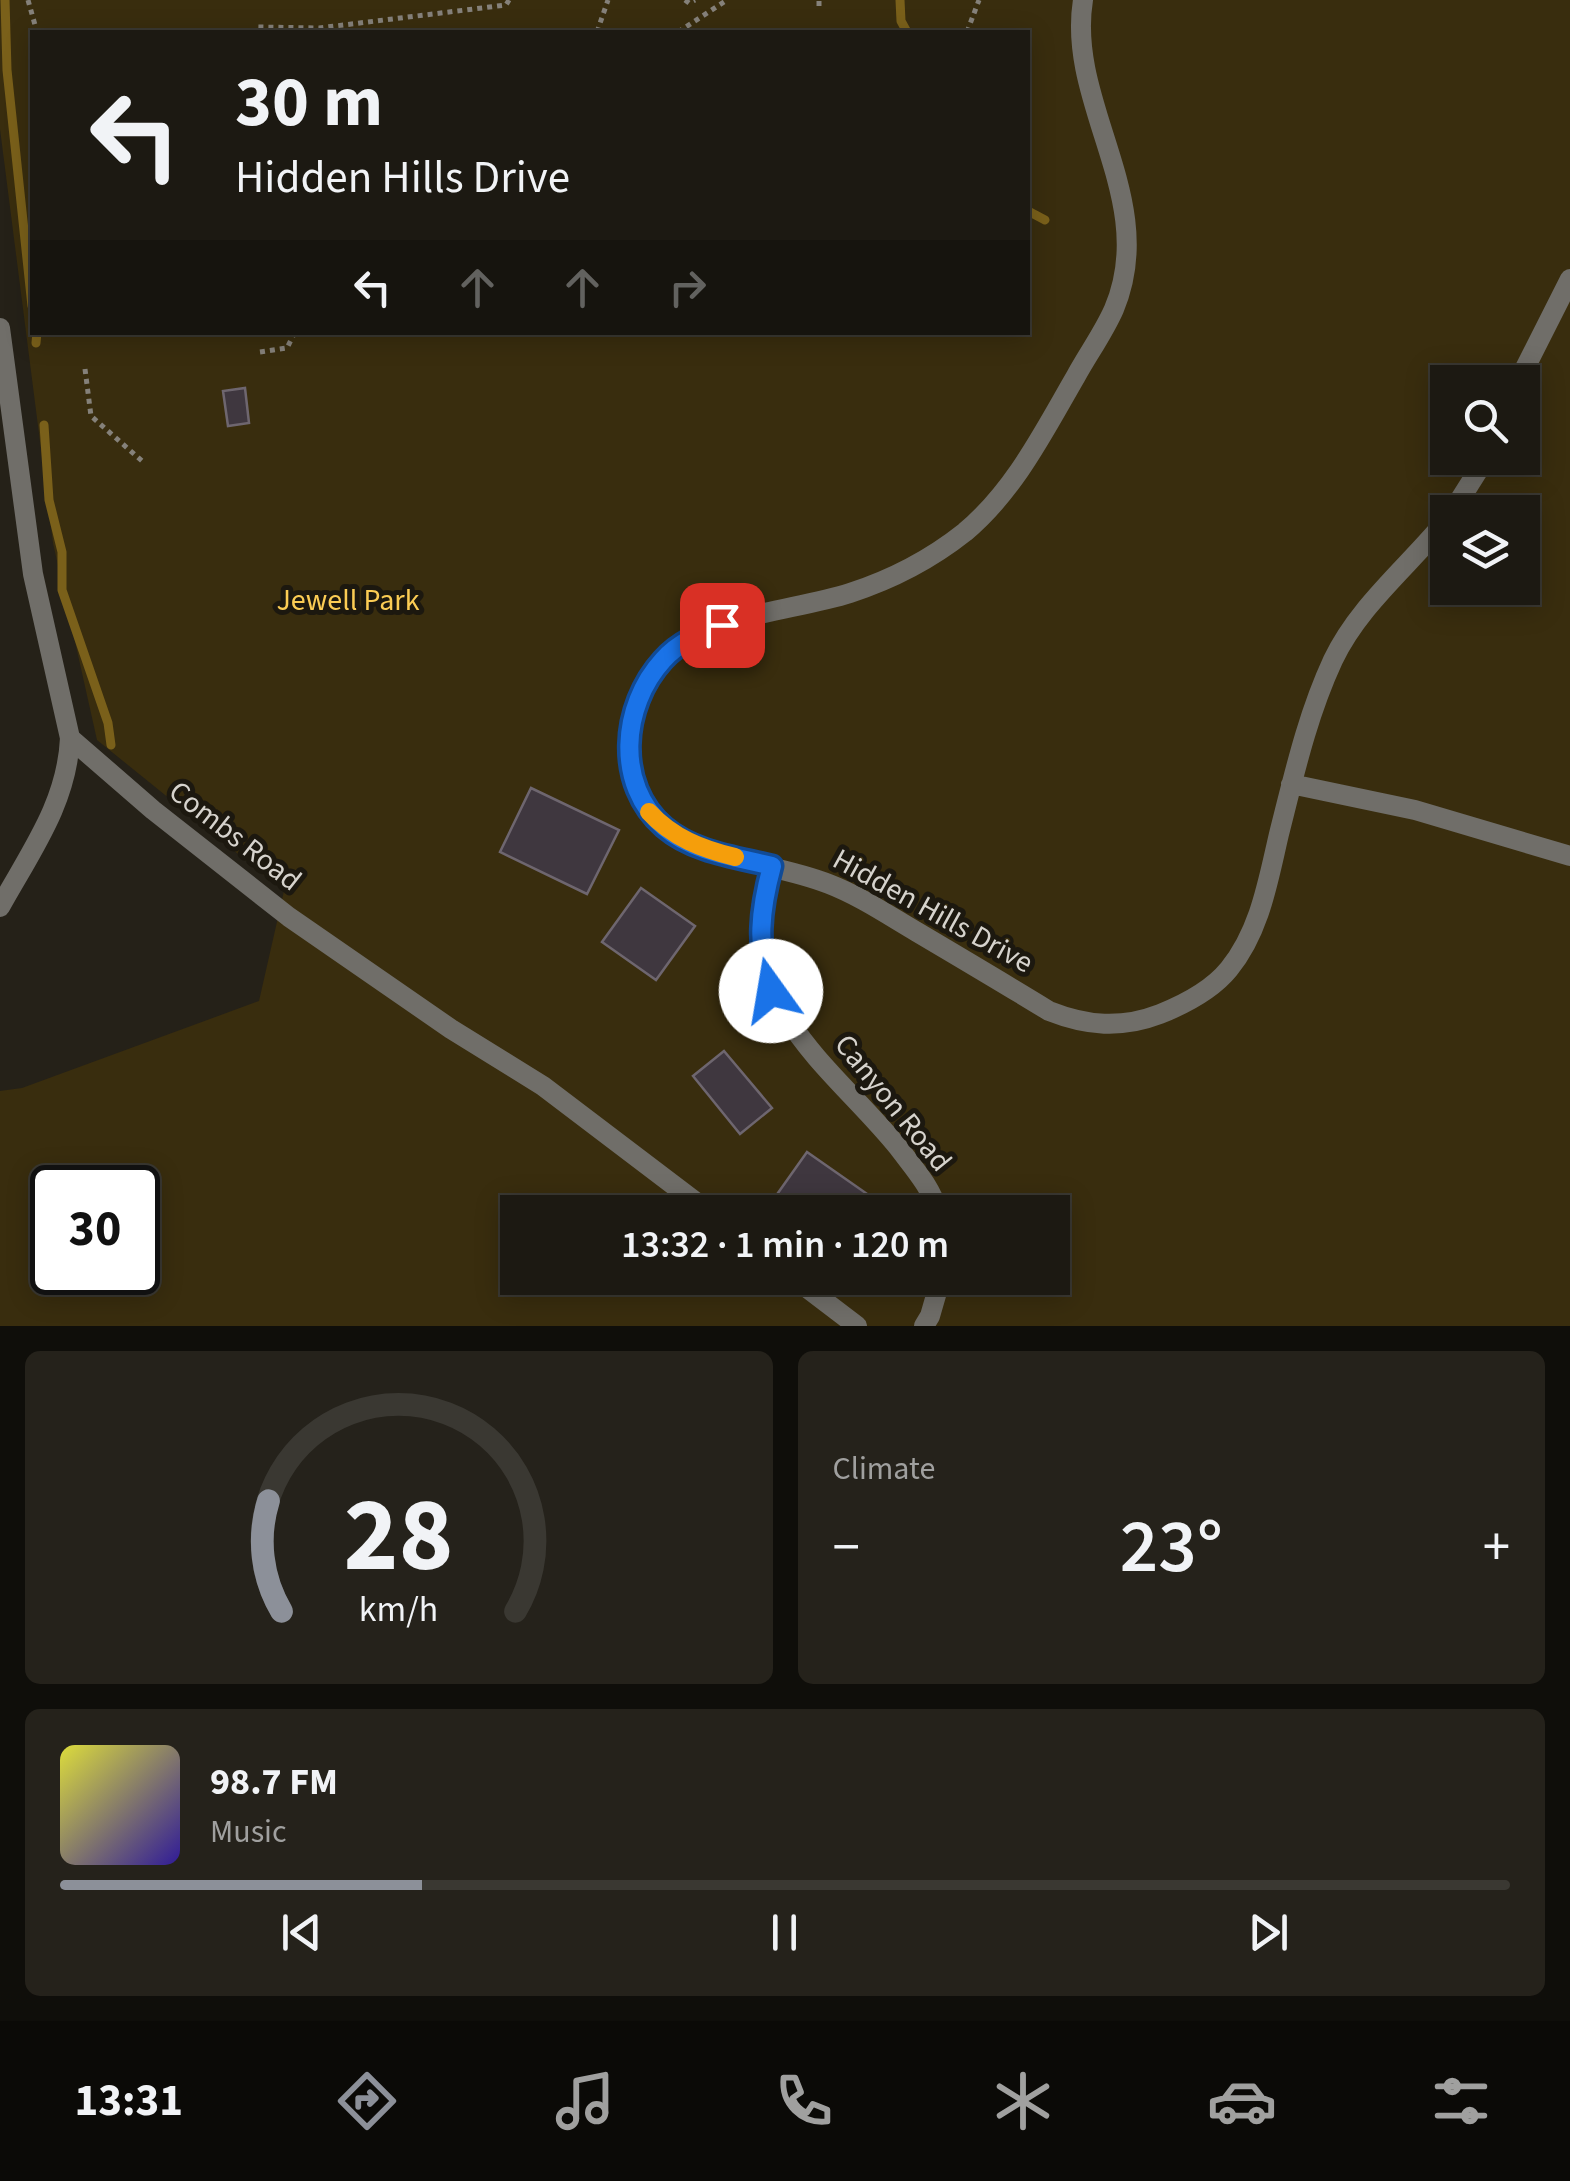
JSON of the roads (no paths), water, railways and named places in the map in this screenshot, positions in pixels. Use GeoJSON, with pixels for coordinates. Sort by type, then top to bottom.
{"type":"FeatureCollection","features":[{"type":"Feature","properties":{"kind":"street","name":"Hidden Hills Drive"},"geometry":{"type":"LineString","coordinates":[[1083,0],[1084,54],[1126,211],[1126,260],[1114,309],[1034,450],[988,510],[936,551],[893,576],[848,594],[698,634],[661,662],[640,699],[629,746],[636,792],[650,814],[667,830],[712,852],[801,873],[856,897],[1049,1011],[1076,1022],[1124,1024],[1174,1008],[1205,991],[1242,952],[1264,894],[1306,726],[1334,656],[1354,624],[1430,538]]}},
{"type":"Feature","properties":{"kind":"street"},"geometry":{"type":"LineString","coordinates":[[1527,365],[1570,279]]}},
{"type":"Feature","properties":{"kind":"street"},"geometry":{"type":"LineString","coordinates":[[0,328],[33,574],[70,738],[68,769],[60,799],[0,907]]}},
{"type":"Feature","properties":{"kind":"street","name":"Combs Road"},"geometry":{"type":"LineString","coordinates":[[70,738],[152,810],[289,918],[451,1029],[543,1086],[687,1195]]}},
{"type":"Feature","properties":{"kind":"street"},"geometry":{"type":"LineString","coordinates":[[1292,784],[1415,810],[1570,856]]}},
{"type":"Feature","properties":{"kind":"street"},"geometry":{"type":"LineString","coordinates":[[1534,845],[1570,843]]}},
{"type":"Feature","properties":{"kind":"street","name":"Canyon Road"},"geometry":{"type":"LineString","coordinates":[[772,866],[761,908],[760,937],[762,965],[771,991],[787,1021],[917,1171],[929,1195]]}},
{"type":"Feature","properties":{"kind":"street"},"geometry":{"type":"LineString","coordinates":[[816,1295],[857,1326]]}},
{"type":"Feature","properties":{"kind":"street"},"geometry":{"type":"LineString","coordinates":[[924,1326],[936,1295]]}},
{"type":"Feature","properties":{"kind":"waterway"},"geometry":{"type":"LineString","coordinates":[[5,0],[7,70],[30,287]]}},
{"type":"Feature","properties":{"kind":"waterway"},"geometry":{"type":"LineString","coordinates":[[900,0],[901,21],[906,30]]}},
{"type":"Feature","properties":{"kind":"waterway"},"geometry":{"type":"LineString","coordinates":[[1030,212],[1045,220]]}},
{"type":"Feature","properties":{"kind":"waterway"},"geometry":{"type":"LineString","coordinates":[[36,343],[37,335]]}},
{"type":"Feature","properties":{"kind":"waterway"},"geometry":{"type":"LineString","coordinates":[[44,425],[49,500],[62,552],[62,590],[108,723],[111,745]]}},
{"type":"Feature","properties":{"kind":"park label","name":"Jewell Park"},"geometry":{"type":"Point","coordinates":[348,600]}}]}
